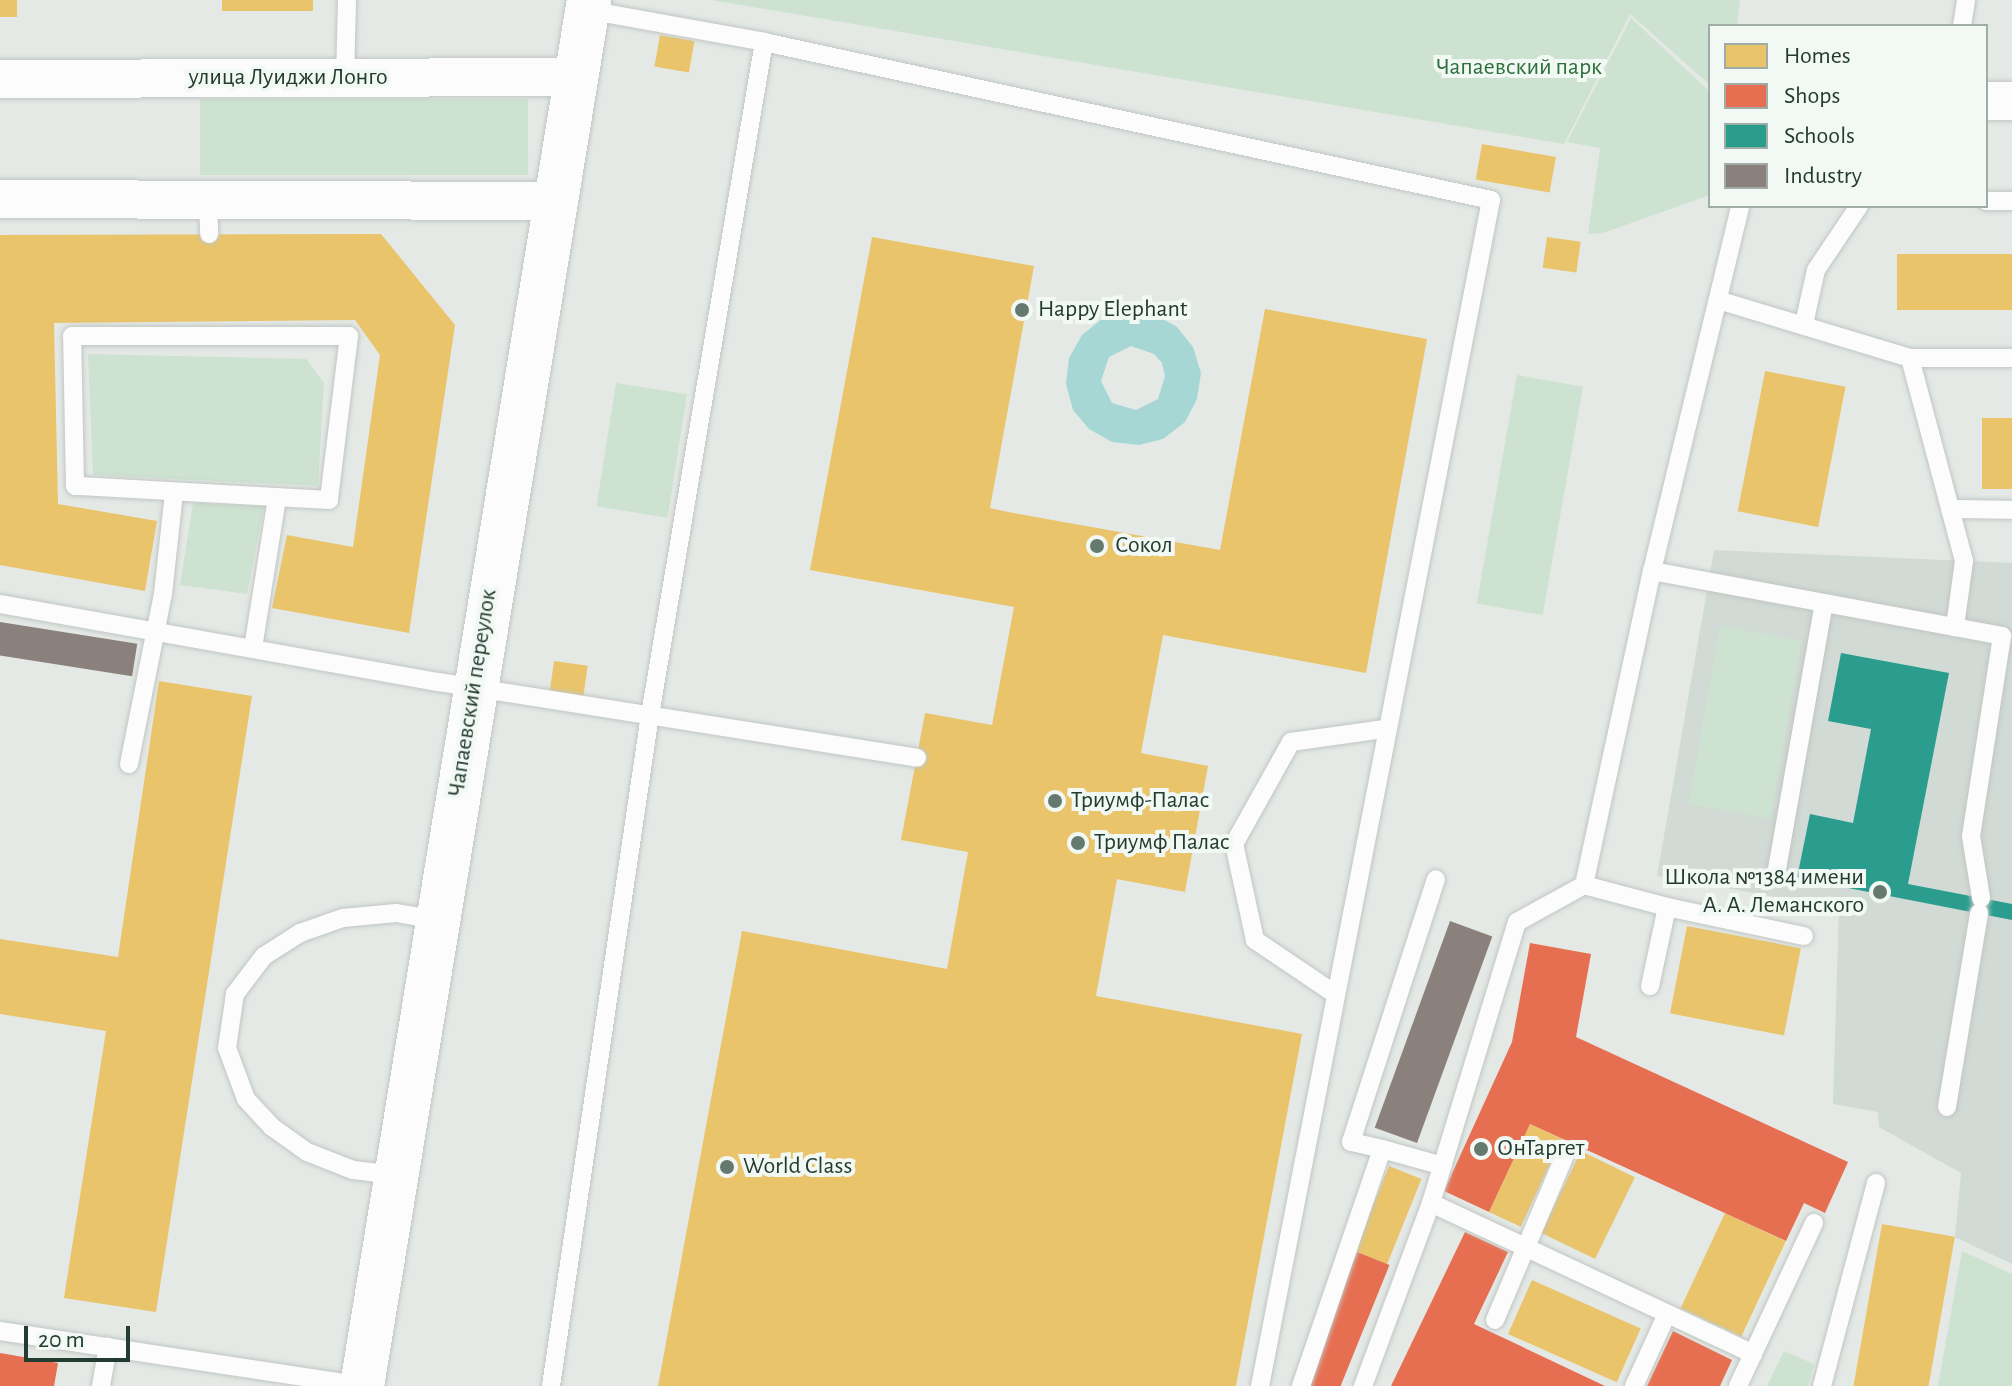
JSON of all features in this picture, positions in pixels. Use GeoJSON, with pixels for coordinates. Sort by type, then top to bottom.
{"type":"FeatureCollection","features":[{"type":"Feature","properties":{"kind":"street","name":"Чапаевский переулок"},"geometry":{"type":"LineString","coordinates":[[362,1386],[588,5]]}},
{"type":"Feature","properties":{"kind":"street","name":"улица Луиджи Лонго"},"geometry":{"type":"LineString","coordinates":[[0,79],[575,77]]}},
{"type":"Feature","properties":{"kind":"street"},"geometry":{"type":"LineString","coordinates":[[1988,101],[2012,101]]}},
{"type":"Feature","properties":{"kind":"street"},"geometry":{"type":"LineString","coordinates":[[0,199],[209,217],[555,201]]}},
{"type":"Feature","properties":{"kind":"lane"},"geometry":{"type":"LineString","coordinates":[[345,78],[347,0]]}},
{"type":"Feature","properties":{"kind":"lane"},"geometry":{"type":"LineString","coordinates":[[1962,24],[1966,0]]}},
{"type":"Feature","properties":{"kind":"lane"},"geometry":{"type":"LineString","coordinates":[[588,5],[1491,200],[1385,729],[1260,1386]]}},
{"type":"Feature","properties":{"kind":"lane"},"geometry":{"type":"LineString","coordinates":[[551,1386],[650,715],[764,42]]}},
{"type":"Feature","properties":{"kind":"lane"},"geometry":{"type":"LineString","coordinates":[[1988,201],[2012,201]]}},
{"type":"Feature","properties":{"kind":"lane"},"geometry":{"type":"LineString","coordinates":[[1584,885],[1652,571],[1740,208]]}},
{"type":"Feature","properties":{"kind":"lane"},"geometry":{"type":"LineString","coordinates":[[1804,324],[1816,270],[1858,208]]}},
{"type":"Feature","properties":{"kind":"lane"},"geometry":{"type":"LineString","coordinates":[[1718,300],[1910,358],[2012,358]]}},
{"type":"Feature","properties":{"kind":"lane"},"geometry":{"type":"LineString","coordinates":[[209,330],[349,336],[329,500],[174,493],[75,486],[65,374],[72,336],[209,330]]}},
{"type":"Feature","properties":{"kind":"lane"},"geometry":{"type":"LineString","coordinates":[[1910,358],[1964,561],[1955,627]]}},
{"type":"Feature","properties":{"kind":"lane"},"geometry":{"type":"LineString","coordinates":[[129,764],[156,631],[174,493]]}},
{"type":"Feature","properties":{"kind":"lane"},"geometry":{"type":"LineString","coordinates":[[253,648],[277,498]]}},
{"type":"Feature","properties":{"kind":"lane"},"geometry":{"type":"LineString","coordinates":[[1950,509],[2012,510]]}},
{"type":"Feature","properties":{"kind":"lane"},"geometry":{"type":"LineString","coordinates":[[1652,571],[2002,636],[1971,836],[1980,906],[1947,1107]]}},
{"type":"Feature","properties":{"kind":"lane"},"geometry":{"type":"LineString","coordinates":[[1777,869],[1824,603]]}},
{"type":"Feature","properties":{"kind":"lane"},"geometry":{"type":"LineString","coordinates":[[0,604],[474,687],[917,758]]}},
{"type":"Feature","properties":{"kind":"lane"},"geometry":{"type":"LineString","coordinates":[[1335,994],[1255,940],[1234,844],[1291,742],[1385,729]]}},
{"type":"Feature","properties":{"kind":"lane"},"geometry":{"type":"LineString","coordinates":[[1436,879],[1351,1142],[1443,1166]]}},
{"type":"Feature","properties":{"kind":"lane"},"geometry":{"type":"LineString","coordinates":[[1363,1386],[1431,1203],[1517,922],[1584,885],[1667,907],[1804,936]]}},
{"type":"Feature","properties":{"kind":"lane"},"geometry":{"type":"LineString","coordinates":[[1650,986],[1667,907]]}},
{"type":"Feature","properties":{"kind":"lane"},"geometry":{"type":"LineString","coordinates":[[396,1175],[353,1170],[307,1152],[272,1127],[246,1099],[227,1048],[235,994],[264,956],[300,933],[343,918],[396,913],[437,920]]}},
{"type":"Feature","properties":{"kind":"lane"},"geometry":{"type":"LineString","coordinates":[[1301,1386],[1382,1149]]}},
{"type":"Feature","properties":{"kind":"lane"},"geometry":{"type":"LineString","coordinates":[[1495,1320],[1566,1153]]}},
{"type":"Feature","properties":{"kind":"lane"},"geometry":{"type":"LineString","coordinates":[[1822,1386],[1876,1183]]}},
{"type":"Feature","properties":{"kind":"lane"},"geometry":{"type":"LineString","coordinates":[[1431,1203],[1753,1354]]}},
{"type":"Feature","properties":{"kind":"lane"},"geometry":{"type":"LineString","coordinates":[[1738,1386],[1814,1223]]}},
{"type":"Feature","properties":{"kind":"lane"},"geometry":{"type":"LineString","coordinates":[[1634,1386],[1667,1314]]}},
{"type":"Feature","properties":{"kind":"lane"},"geometry":{"type":"LineString","coordinates":[[0,1331],[362,1386]]}},
{"type":"Feature","properties":{"kind":"lane"},"geometry":{"type":"LineString","coordinates":[[101,1386],[108,1347]]}},
{"type":"Feature","properties":{"kind":"shaded area","name":"Школа №1384 имени А. А. Леманского"},"geometry":{"type":"Polygon","coordinates":[[[1714,550],[2012,563],[2012,1264],[1955,1237],[1961,1173],[1879,1127],[1878,1112],[1833,1104],[1839,908],[1657,876],[1714,550]]]}},
{"type":"Feature","properties":{"kind":"green space","name":"Чапаевский парк"},"geometry":{"type":"Polygon","coordinates":[[[711,0],[1740,0],[1737,24],[1708,24],[1708,83],[1630,14],[1564,144],[711,0]]]}},
{"type":"Feature","properties":{"kind":"green space"},"geometry":{"type":"Polygon","coordinates":[[[1631,18],[1708,90],[1708,196],[1603,233],[1588,234],[1600,148],[1567,142],[1631,18]]]}},
{"type":"Feature","properties":{"kind":"green space"},"geometry":{"type":"Polygon","coordinates":[[[200,99],[528,99],[528,175],[200,175],[200,99]]]}},
{"type":"Feature","properties":{"kind":"green space"},"geometry":{"type":"Polygon","coordinates":[[[88,354],[306,359],[324,383],[318,486],[93,475],[88,354]]]}},
{"type":"Feature","properties":{"kind":"green space"},"geometry":{"type":"Polygon","coordinates":[[[1517,375],[1583,387],[1543,615],[1477,603],[1517,375]]]}},
{"type":"Feature","properties":{"kind":"green space"},"geometry":{"type":"Polygon","coordinates":[[[616,383],[687,394],[668,518],[596,506],[616,383]]]}},
{"type":"Feature","properties":{"kind":"green space"},"geometry":{"type":"Polygon","coordinates":[[[193,503],[264,506],[247,594],[180,585],[193,503]]]}},
{"type":"Feature","properties":{"kind":"green space"},"geometry":{"type":"Polygon","coordinates":[[[1720,626],[1802,640],[1770,819],[1689,804],[1720,626]]]}},
{"type":"Feature","properties":{"kind":"green space"},"geometry":{"type":"Polygon","coordinates":[[[1962,1251],[2012,1274],[2012,1386],[1938,1386],[1962,1251]]]}},
{"type":"Feature","properties":{"kind":"green space"},"geometry":{"type":"Polygon","coordinates":[[[1784,1351],[1814,1364],[1808,1386],[1767,1386],[1784,1351]]]}},
{"type":"Feature","properties":{"kind":"water"},"geometry":{"type":"Polygon","coordinates":[[[1128,311],[1154,314],[1177,327],[1193,347],[1201,373],[1197,399],[1185,422],[1163,439],[1139,445],[1112,442],[1089,429],[1073,410],[1066,384],[1069,358],[1082,335],[1103,318],[1128,311]],[[1131,346],[1109,357],[1101,381],[1112,403],[1136,410],[1158,399],[1165,376],[1162,363],[1154,354],[1131,346]]]}},
{"type":"Feature","properties":{"kind":"building: Homes"},"geometry":{"type":"Polygon","coordinates":[[[0,0],[17,0],[17,17],[0,17],[0,0]]]}},
{"type":"Feature","properties":{"kind":"building: Homes"},"geometry":{"type":"Polygon","coordinates":[[[222,0],[313,0],[313,11],[222,11],[222,0]]]}},
{"type":"Feature","properties":{"kind":"building: Homes"},"geometry":{"type":"Polygon","coordinates":[[[660,35],[694,41],[689,73],[654,67],[660,35]]]}},
{"type":"Feature","properties":{"kind":"building: Homes"},"geometry":{"type":"Polygon","coordinates":[[[1482,144],[1556,157],[1550,192],[1476,179],[1482,144]]]}},
{"type":"Feature","properties":{"kind":"building: Homes"},"geometry":{"type":"Polygon","coordinates":[[[381,234],[455,325],[409,633],[272,608],[287,535],[353,547],[380,355],[355,320],[54,323],[58,504],[157,521],[145,591],[0,565],[0,235],[381,234]]]}},
{"type":"Feature","properties":{"kind":"building: Homes","name":"Триумф-Палас"},"geometry":{"type":"Polygon","coordinates":[[[872,237],[1034,266],[990,508],[1008,512],[1220,550],[1265,309],[1427,339],[1366,673],[1163,635],[1141,753],[1208,766],[1185,892],[1117,879],[1096,996],[1302,1034],[1236,1386],[658,1386],[742,931],[947,969],[968,852],[901,840],[925,713],[992,725],[1014,607],[810,570],[872,237]]]}},
{"type":"Feature","properties":{"kind":"building: Homes"},"geometry":{"type":"Polygon","coordinates":[[[1547,237],[1581,242],[1576,272],[1543,268],[1547,237]]]}},
{"type":"Feature","properties":{"kind":"building: Homes"},"geometry":{"type":"Polygon","coordinates":[[[1897,254],[2012,254],[2012,310],[1897,310],[1897,254]]]}},
{"type":"Feature","properties":{"kind":"building: Homes"},"geometry":{"type":"Polygon","coordinates":[[[1765,371],[1845,387],[1818,527],[1738,511],[1765,371]]]}},
{"type":"Feature","properties":{"kind":"building: Homes"},"geometry":{"type":"Polygon","coordinates":[[[1982,418],[2012,418],[2012,489],[1982,489],[1982,418]]]}},
{"type":"Feature","properties":{"kind":"building: Homes"},"geometry":{"type":"Polygon","coordinates":[[[554,661],[588,666],[583,696],[550,692],[554,661]]]}},
{"type":"Feature","properties":{"kind":"building: Homes"},"geometry":{"type":"Polygon","coordinates":[[[159,681],[252,696],[156,1312],[64,1298],[106,1031],[0,1014],[0,939],[118,957],[159,681]]]}},
{"type":"Feature","properties":{"kind":"building: Homes"},"geometry":{"type":"Polygon","coordinates":[[[1687,926],[1801,948],[1784,1035],[1670,1013],[1687,926]]]}},
{"type":"Feature","properties":{"kind":"building: Homes"},"geometry":{"type":"Polygon","coordinates":[[[1530,1124],[1562,1139],[1521,1227],[1489,1212],[1530,1124]]]}},
{"type":"Feature","properties":{"kind":"building: Homes"},"geometry":{"type":"Polygon","coordinates":[[[1581,1151],[1635,1177],[1595,1259],[1541,1233],[1581,1151]]]}},
{"type":"Feature","properties":{"kind":"building: Homes"},"geometry":{"type":"Polygon","coordinates":[[[1389,1166],[1421,1179],[1387,1264],[1355,1251],[1389,1166]]]}},
{"type":"Feature","properties":{"kind":"building: Homes"},"geometry":{"type":"Polygon","coordinates":[[[1725,1213],[1786,1241],[1741,1336],[1681,1308],[1725,1213]]]}},
{"type":"Feature","properties":{"kind":"building: Homes"},"geometry":{"type":"Polygon","coordinates":[[[1882,1224],[1955,1237],[1929,1386],[1853,1386],[1882,1224]]]}},
{"type":"Feature","properties":{"kind":"building: Homes"},"geometry":{"type":"Polygon","coordinates":[[[1532,1280],[1641,1328],[1617,1382],[1508,1334],[1532,1280]]]}},
{"type":"Feature","properties":{"kind":"building: Shops"},"geometry":{"type":"Polygon","coordinates":[[[1530,943],[1591,954],[1576,1037],[1848,1162],[1825,1213],[1804,1203],[1786,1241],[1530,1124],[1489,1212],[1444,1191],[1512,1042],[1530,943]]]}},
{"type":"Feature","properties":{"kind":"building: Shops"},"geometry":{"type":"Polygon","coordinates":[[[1465,1232],[1508,1252],[1474,1324],[1605,1386],[1391,1386],[1465,1232]]]}},
{"type":"Feature","properties":{"kind":"building: Shops"},"geometry":{"type":"Polygon","coordinates":[[[1357,1252],[1389,1265],[1341,1386],[1303,1385],[1357,1252]]]}},
{"type":"Feature","properties":{"kind":"building: Shops"},"geometry":{"type":"Polygon","coordinates":[[[1673,1331],[1732,1360],[1720,1386],[1647,1386],[1673,1331]]]}},
{"type":"Feature","properties":{"kind":"building: Shops"},"geometry":{"type":"Polygon","coordinates":[[[0,1353],[58,1363],[54,1386],[0,1386],[0,1353]]]}},
{"type":"Feature","properties":{"kind":"building: Schools"},"geometry":{"type":"Polygon","coordinates":[[[1841,653],[1949,673],[1908,884],[2012,904],[2012,920],[1797,878],[1810,814],[1853,823],[1871,729],[1828,721],[1841,653]]]}},
{"type":"Feature","properties":{"kind":"building: Industry"},"geometry":{"type":"Polygon","coordinates":[[[0,622],[137,644],[132,676],[0,655],[0,622]]]}},
{"type":"Feature","properties":{"kind":"building: Industry"},"geometry":{"type":"Polygon","coordinates":[[[1450,921],[1492,936],[1417,1143],[1375,1128],[1450,921]]]}},
{"type":"Feature","properties":{"kind":"place","name":"Happy Elephant"},"geometry":{"type":"Point","coordinates":[1022,310]}},
{"type":"Feature","properties":{"kind":"place","name":"Сокол"},"geometry":{"type":"Point","coordinates":[1097,546]}},
{"type":"Feature","properties":{"kind":"place","name":"Триумф-Палас"},"geometry":{"type":"Point","coordinates":[1055,801]}},
{"type":"Feature","properties":{"kind":"place","name":"Триумф Палас"},"geometry":{"type":"Point","coordinates":[1078,843]}},
{"type":"Feature","properties":{"kind":"place","name":"Школа №1384 имени А. А. Леманского"},"geometry":{"type":"Point","coordinates":[1880,892]}},
{"type":"Feature","properties":{"kind":"place","name":"ОнТаргет"},"geometry":{"type":"Point","coordinates":[1481,1149]}},
{"type":"Feature","properties":{"kind":"place","name":"World Class"},"geometry":{"type":"Point","coordinates":[727,1167]}}]}
